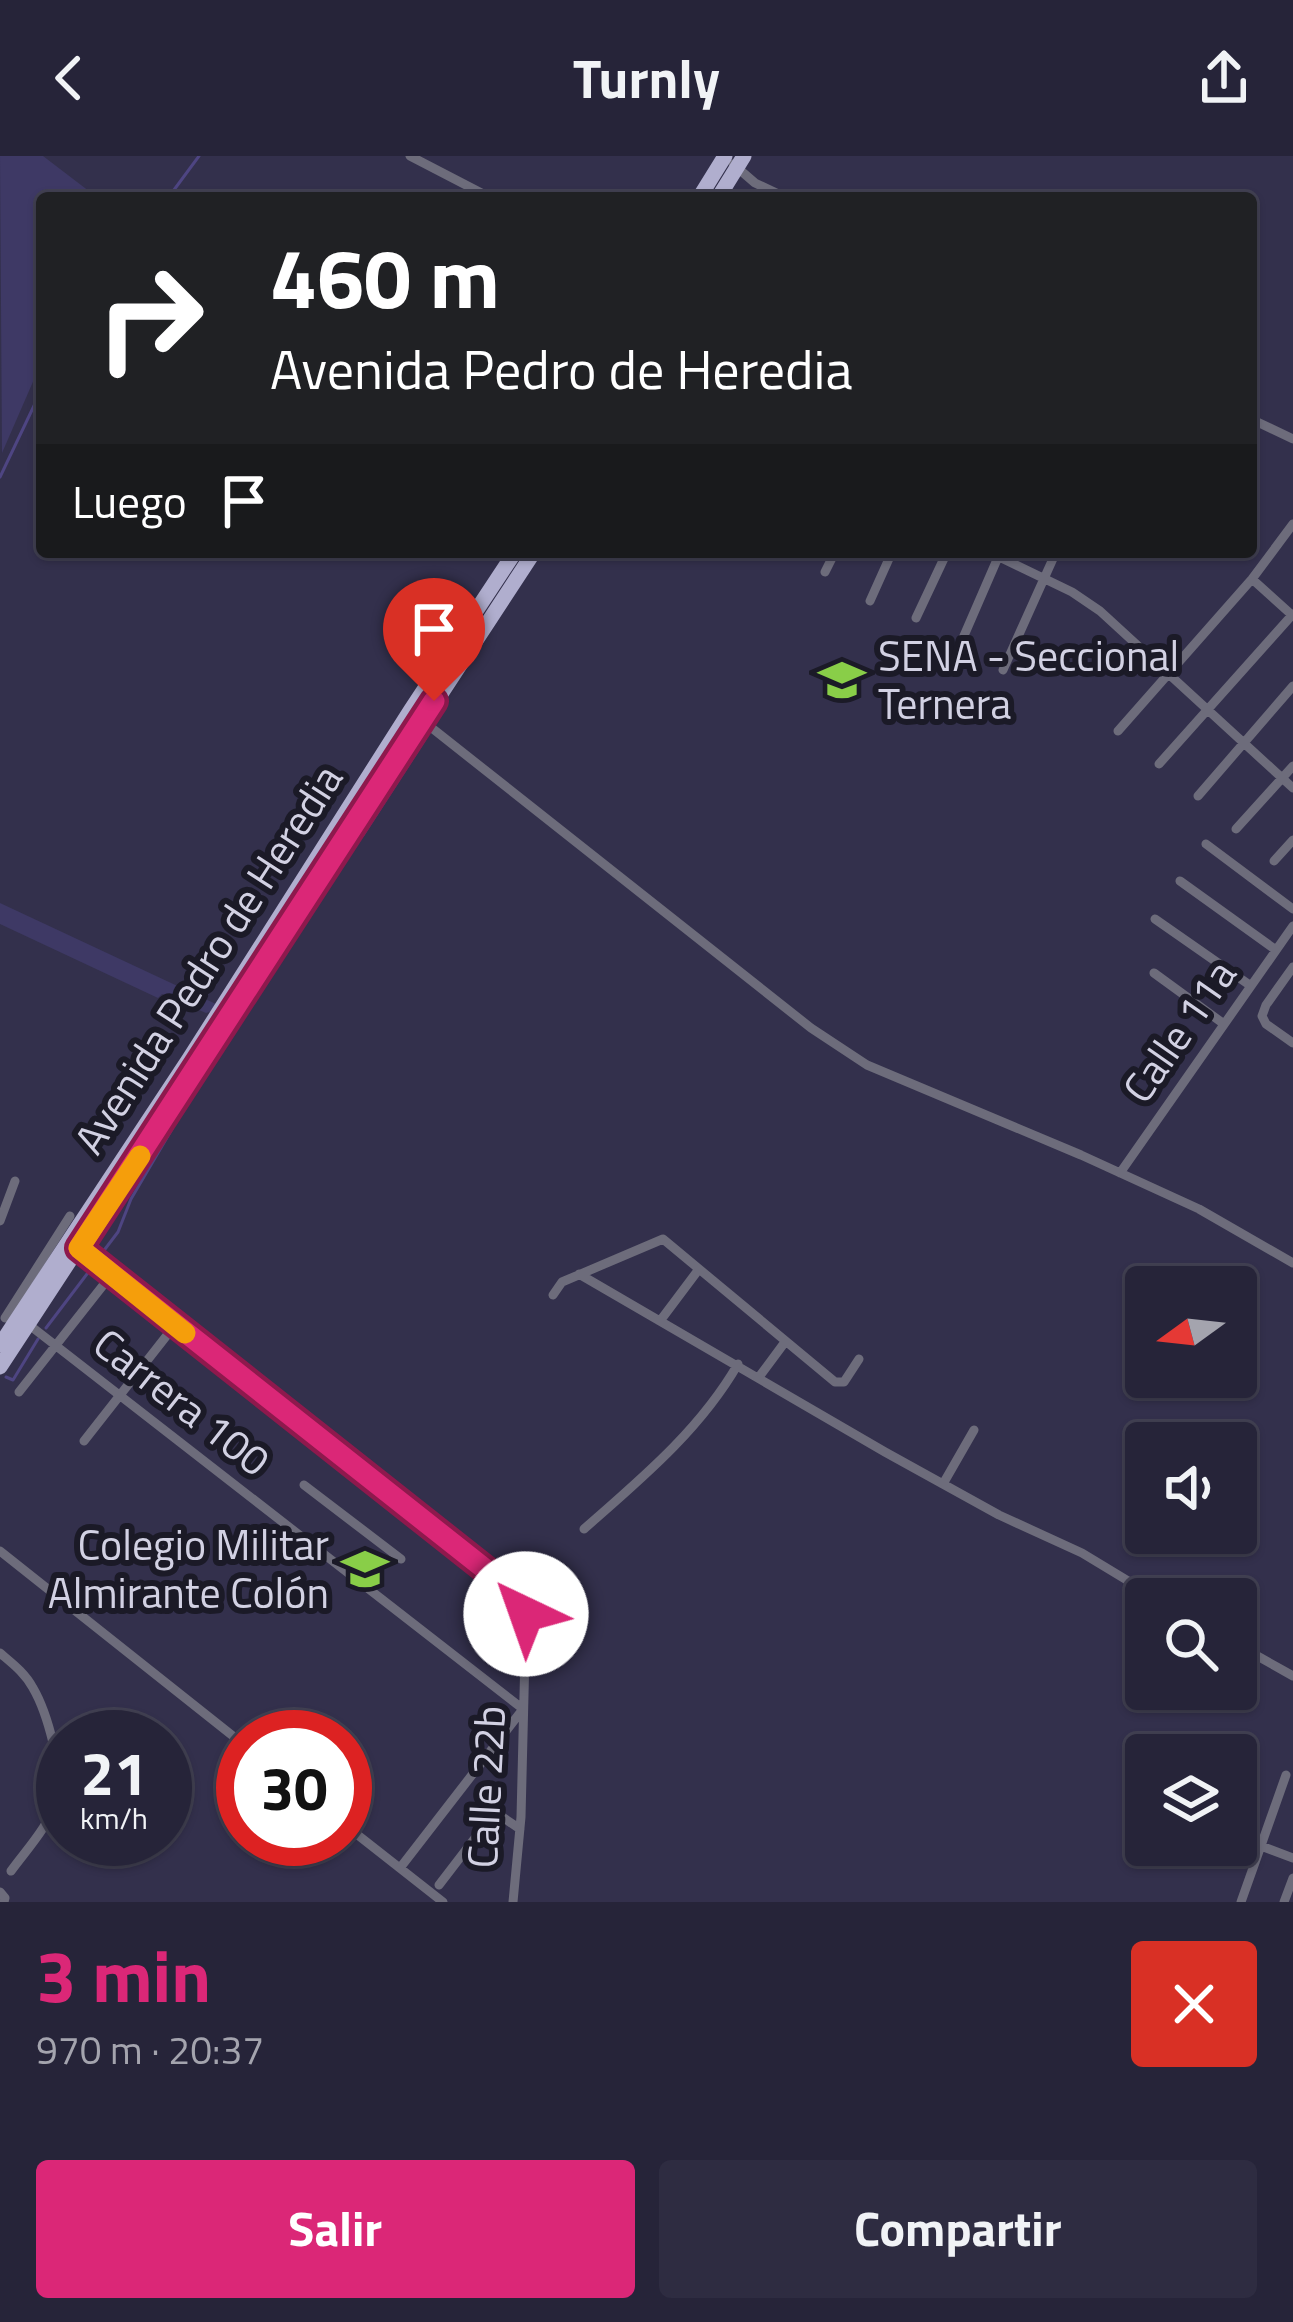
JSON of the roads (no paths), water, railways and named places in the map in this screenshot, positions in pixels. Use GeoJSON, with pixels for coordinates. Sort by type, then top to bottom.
{"type":"FeatureCollection","features":[{"type":"Feature","properties":{"kind":"highway"},"geometry":{"type":"LineString","coordinates":[[704,192],[732,159]]}},
{"type":"Feature","properties":{"kind":"highway"},"geometry":{"type":"LineString","coordinates":[[720,192],[732,159]]}},
{"type":"Feature","properties":{"kind":"highway","name":"Avenida Pedro de Heredia"},"geometry":{"type":"LineString","coordinates":[[0,1367],[12,1320],[79,1248],[511,558]]}},
{"type":"Feature","properties":{"kind":"highway","name":"Avenida Pedro de Heredia"},"geometry":{"type":"LineString","coordinates":[[0,1345],[12,1320],[416,716],[530,558]]}},
{"type":"Feature","properties":{"kind":"street"},"geometry":{"type":"LineString","coordinates":[[410,156],[479,192]]}},
{"type":"Feature","properties":{"kind":"street"},"geometry":{"type":"LineString","coordinates":[[732,159],[754,183],[774,192]]}},
{"type":"Feature","properties":{"kind":"street"},"geometry":{"type":"LineString","coordinates":[[1257,422],[1293,439]]}},
{"type":"Feature","properties":{"kind":"street"},"geometry":{"type":"LineString","coordinates":[[1118,730],[1252,579],[1293,524]]}},
{"type":"Feature","properties":{"kind":"street"},"geometry":{"type":"LineString","coordinates":[[825,572],[832,558]]}},
{"type":"Feature","properties":{"kind":"street"},"geometry":{"type":"LineString","coordinates":[[869,601],[889,558]]}},
{"type":"Feature","properties":{"kind":"street"},"geometry":{"type":"LineString","coordinates":[[916,618],[944,558]]}},
{"type":"Feature","properties":{"kind":"street"},"geometry":{"type":"LineString","coordinates":[[963,638],[994,558]]}},
{"type":"Feature","properties":{"kind":"street"},"geometry":{"type":"LineString","coordinates":[[1004,558],[1100,610],[1293,788]]}},
{"type":"Feature","properties":{"kind":"street"},"geometry":{"type":"LineString","coordinates":[[1003,670],[1053,558]]}},
{"type":"Feature","properties":{"kind":"street"},"geometry":{"type":"LineString","coordinates":[[1160,764],[1293,615],[1252,579]]}},
{"type":"Feature","properties":{"kind":"street"},"geometry":{"type":"LineString","coordinates":[[1198,796],[1293,686]]}},
{"type":"Feature","properties":{"kind":"street"},"geometry":{"type":"LineString","coordinates":[[416,716],[811,1028],[867,1065],[1199,1209],[1289,1260],[1293,1244]]}},
{"type":"Feature","properties":{"kind":"street"},"geometry":{"type":"LineString","coordinates":[[1236,830],[1293,766]]}},
{"type":"Feature","properties":{"kind":"street"},"geometry":{"type":"LineString","coordinates":[[1274,861],[1293,840]]}},
{"type":"Feature","properties":{"kind":"street"},"geometry":{"type":"LineString","coordinates":[[1205,844],[1293,909]]}},
{"type":"Feature","properties":{"kind":"street"},"geometry":{"type":"LineString","coordinates":[[1180,881],[1276,950]]}},
{"type":"Feature","properties":{"kind":"street"},"geometry":{"type":"LineString","coordinates":[[1155,919],[1251,986]]}},
{"type":"Feature","properties":{"kind":"street","name":"Calle 11a"},"geometry":{"type":"LineString","coordinates":[[1120,1173],[1293,926]]}},
{"type":"Feature","properties":{"kind":"street"},"geometry":{"type":"LineString","coordinates":[[1293,967],[1262,1016],[1265,1024],[1293,1043]]}},
{"type":"Feature","properties":{"kind":"street"},"geometry":{"type":"LineString","coordinates":[[1154,973],[1223,1024]]}},
{"type":"Feature","properties":{"kind":"street"},"geometry":{"type":"LineString","coordinates":[[0,1221],[15,1181]]}},
{"type":"Feature","properties":{"kind":"street"},"geometry":{"type":"LineString","coordinates":[[12,1320],[70,1216]]}},
{"type":"Feature","properties":{"kind":"street"},"geometry":{"type":"LineString","coordinates":[[553,1295],[562,1282],[663,1239],[835,1382],[844,1382],[859,1359]]}},
{"type":"Feature","properties":{"kind":"street"},"geometry":{"type":"LineString","coordinates":[[79,1248],[175,1324],[84,1441]]}},
{"type":"Feature","properties":{"kind":"street"},"geometry":{"type":"LineString","coordinates":[[659,1322],[699,1269]]}},
{"type":"Feature","properties":{"kind":"street"},"geometry":{"type":"LineString","coordinates":[[19,1392],[112,1274]]}},
{"type":"Feature","properties":{"kind":"street"},"geometry":{"type":"LineString","coordinates":[[579,1274],[943,1484],[1125,1579]]}},
{"type":"Feature","properties":{"kind":"street","name":"Carrera 100"},"geometry":{"type":"LineString","coordinates":[[12,1320],[55,1346],[523,1709]]}},
{"type":"Feature","properties":{"kind":"street","name":"Calle 22b"},"geometry":{"type":"LineString","coordinates":[[175,1324],[523,1603],[520,1829],[513,1902]]}},
{"type":"Feature","properties":{"kind":"street"},"geometry":{"type":"LineString","coordinates":[[759,1377],[785,1342]]}},
{"type":"Feature","properties":{"kind":"street"},"geometry":{"type":"LineString","coordinates":[[584,1529],[682,1439],[718,1400],[738,1364]]}},
{"type":"Feature","properties":{"kind":"street"},"geometry":{"type":"LineString","coordinates":[[943,1484],[974,1430]]}},
{"type":"Feature","properties":{"kind":"street"},"geometry":{"type":"LineString","coordinates":[[304,1485],[400,1559]]}},
{"type":"Feature","properties":{"kind":"street"},"geometry":{"type":"LineString","coordinates":[[0,1551],[216,1723]]}},
{"type":"Feature","properties":{"kind":"street"},"geometry":{"type":"LineString","coordinates":[[0,1653],[34,1690],[59,1774],[58,1796],[50,1816],[10,1871]]}},
{"type":"Feature","properties":{"kind":"street"},"geometry":{"type":"LineString","coordinates":[[1257,1656],[1293,1676]]}},
{"type":"Feature","properties":{"kind":"street"},"geometry":{"type":"LineString","coordinates":[[400,1868],[523,1709]]}},
{"type":"Feature","properties":{"kind":"street"},"geometry":{"type":"LineString","coordinates":[[1241,1902],[1286,1775]]}},
{"type":"Feature","properties":{"kind":"street"},"geometry":{"type":"LineString","coordinates":[[431,1893],[495,1812],[520,1829]]}},
{"type":"Feature","properties":{"kind":"street"},"geometry":{"type":"LineString","coordinates":[[372,1846],[443,1902]]}},
{"type":"Feature","properties":{"kind":"street"},"geometry":{"type":"LineString","coordinates":[[1261,1846],[1293,1858]]}},
{"type":"Feature","properties":{"kind":"street"},"geometry":{"type":"LineString","coordinates":[[1284,1902],[1293,1878]]}},
{"type":"Feature","properties":{"kind":"waterway"},"geometry":{"type":"LineString","coordinates":[[172,192],[199,156]]}},
{"type":"Feature","properties":{"kind":"waterway"},"geometry":{"type":"LineString","coordinates":[[0,477],[36,402]]}},
{"type":"Feature","properties":{"kind":"waterway"},"geometry":{"type":"LineString","coordinates":[[363,835],[425,739]]}},
{"type":"Feature","properties":{"kind":"waterway"},"geometry":{"type":"LineString","coordinates":[[342,858],[352,845]]}},
{"type":"Feature","properties":{"kind":"waterway"},"geometry":{"type":"LineString","coordinates":[[232,1027],[248,1002]]}},
{"type":"Feature","properties":{"kind":"waterway"},"geometry":{"type":"LineString","coordinates":[[99,1257],[118,1232],[131,1199],[172,1129]]}},
{"type":"Feature","properties":{"kind":"waterway"},"geometry":{"type":"LineString","coordinates":[[46,1328],[90,1270]]}},
{"type":"Feature","properties":{"kind":"waterway"},"geometry":{"type":"LineString","coordinates":[[6,1377],[13,1380],[38,1339]]}},
{"type":"Feature","properties":{"kind":"place","name":"SENA - Seccional Ternera"},"geometry":{"type":"Point","coordinates":[842,680]}},
{"type":"Feature","properties":{"kind":"place","name":"Colegio Militar Almirante Colón"},"geometry":{"type":"Point","coordinates":[365,1569]}}]}
